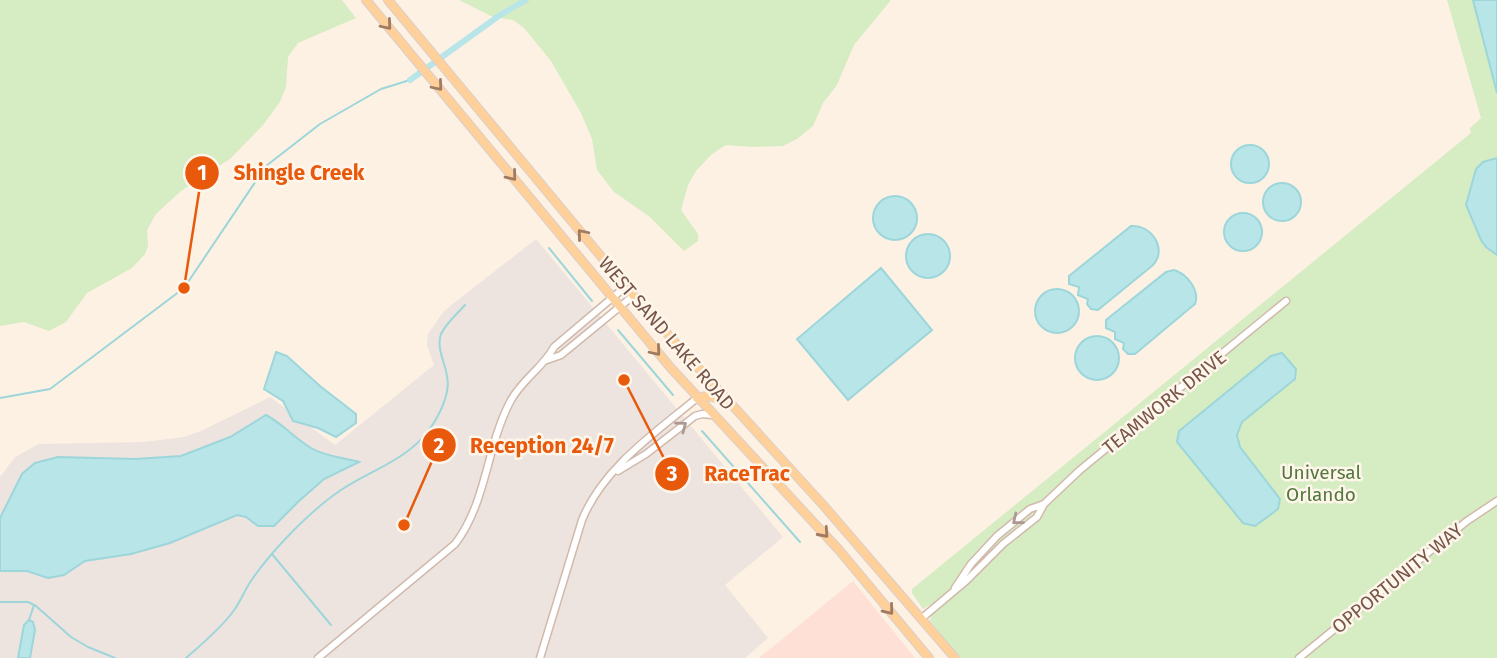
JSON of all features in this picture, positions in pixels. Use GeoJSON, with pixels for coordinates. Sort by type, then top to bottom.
{"type":"FeatureCollection","features":[{"type":"Feature","properties":{"kind":"main road","name":"WEST SAND LAKE ROAD"},"geometry":{"type":"LineString","coordinates":[[366,0],[712,415],[839,550],[929,658]]}},
{"type":"Feature","properties":{"kind":"main road","name":"WEST SAND LAKE ROAD"},"geometry":{"type":"LineString","coordinates":[[388,0],[625,287],[817,498],[956,658]]}},
{"type":"Feature","properties":{"kind":"main road"},"geometry":{"type":"LineString","coordinates":[[697,397],[726,401]]}},
{"type":"Feature","properties":{"kind":"street"},"geometry":{"type":"LineString","coordinates":[[318,658],[441,556],[460,537],[475,510],[509,403],[519,387],[547,360],[554,347],[625,287]]}},
{"type":"Feature","properties":{"kind":"street"},"geometry":{"type":"LineString","coordinates":[[547,360],[561,355],[633,296]]}},
{"type":"Feature","properties":{"kind":"street","name":"TEAMWORK DRIVE"},"geometry":{"type":"LineString","coordinates":[[922,618],[1037,517],[1044,503],[1080,470],[1286,301]]}},
{"type":"Feature","properties":{"kind":"street"},"geometry":{"type":"LineString","coordinates":[[572,331],[580,340]]}},
{"type":"Feature","properties":{"kind":"street"},"geometry":{"type":"LineString","coordinates":[[540,658],[590,501],[638,446],[697,397]]}},
{"type":"Feature","properties":{"kind":"street"},"geometry":{"type":"LineString","coordinates":[[614,474],[646,454],[695,416],[712,415]]}},
{"type":"Feature","properties":{"kind":"street","name":"OPPORTUNITY WAY"},"geometry":{"type":"LineString","coordinates":[[1299,658],[1467,521],[1497,501]]}},
{"type":"Feature","properties":{"kind":"shaded area"},"geometry":{"type":"Polygon","coordinates":[[[536,239],[783,537],[725,585],[768,638],[745,658],[0,658],[0,477],[15,457],[39,444],[144,442],[184,437],[270,397],[335,445],[434,365],[427,345],[428,334],[444,311],[536,239]]]}},
{"type":"Feature","properties":{"kind":"shaded area"},"geometry":{"type":"Polygon","coordinates":[[[853,581],[915,658],[759,658],[853,581]]]}},
{"type":"Feature","properties":{"kind":"green space"},"geometry":{"type":"Polygon","coordinates":[[[0,0],[342,0],[356,18],[298,43],[288,57],[286,87],[280,102],[263,125],[230,159],[181,191],[156,214],[147,230],[148,246],[145,254],[132,268],[87,293],[66,322],[49,331],[24,322],[0,326],[0,0]]]}},
{"type":"Feature","properties":{"kind":"green space"},"geometry":{"type":"Polygon","coordinates":[[[459,0],[891,0],[854,45],[837,85],[823,103],[813,126],[783,146],[726,145],[712,154],[696,171],[688,185],[681,210],[698,234],[698,241],[684,251],[650,217],[614,192],[597,170],[592,139],[581,113],[551,61],[524,28],[513,20],[493,17],[459,0]]]}},
{"type":"Feature","properties":{"kind":"green space","name":"Universal Orlando"},"geometry":{"type":"Polygon","coordinates":[[[1447,0],[1497,0],[1497,658],[960,658],[930,621],[938,609],[933,603],[923,609],[912,589],[1471,133],[1470,128],[1481,118],[1447,0]]]}},
{"type":"Feature","properties":{"kind":"water"},"geometry":{"type":"Polygon","coordinates":[[[1473,0],[1497,0],[1497,93],[1473,0]]]}},
{"type":"Feature","properties":{"kind":"water"},"geometry":{"type":"Polygon","coordinates":[[[1250,145],[1263,151],[1269,164],[1263,177],[1250,183],[1237,177],[1231,164],[1237,151],[1250,145]]]}},
{"type":"Feature","properties":{"kind":"water"},"geometry":{"type":"Polygon","coordinates":[[[1497,158],[1497,255],[1481,240],[1466,205],[1476,169],[1483,162],[1497,158]]]}},
{"type":"Feature","properties":{"kind":"water"},"geometry":{"type":"Polygon","coordinates":[[[1282,183],[1295,189],[1301,202],[1295,215],[1282,221],[1269,215],[1263,202],[1269,189],[1282,183]]]}},
{"type":"Feature","properties":{"kind":"water"},"geometry":{"type":"Polygon","coordinates":[[[895,196],[911,202],[917,218],[911,234],[895,240],[879,234],[873,218],[879,202],[895,196]]]}},
{"type":"Feature","properties":{"kind":"water"},"geometry":{"type":"Polygon","coordinates":[[[1243,213],[1256,219],[1262,232],[1256,245],[1243,251],[1230,245],[1224,232],[1230,219],[1243,213]]]}},
{"type":"Feature","properties":{"kind":"water"},"geometry":{"type":"Polygon","coordinates":[[[1131,226],[1138,226],[1151,233],[1158,245],[1157,259],[1098,310],[1091,309],[1087,304],[1088,299],[1078,295],[1079,287],[1069,284],[1069,276],[1131,226]]]}},
{"type":"Feature","properties":{"kind":"water"},"geometry":{"type":"Polygon","coordinates":[[[928,234],[944,240],[950,256],[944,272],[928,278],[912,272],[906,256],[912,240],[928,234]]]}},
{"type":"Feature","properties":{"kind":"water"},"geometry":{"type":"Polygon","coordinates":[[[881,268],[932,330],[848,400],[797,339],[881,268]]]}},
{"type":"Feature","properties":{"kind":"water"},"geometry":{"type":"Polygon","coordinates":[[[1174,270],[1191,283],[1196,293],[1195,304],[1135,354],[1128,354],[1123,349],[1124,343],[1115,339],[1115,332],[1106,328],[1106,320],[1166,272],[1174,270]]]}},
{"type":"Feature","properties":{"kind":"water"},"geometry":{"type":"Polygon","coordinates":[[[1057,289],[1073,295],[1079,311],[1073,327],[1057,333],[1041,327],[1035,311],[1041,295],[1057,289]]]}},
{"type":"Feature","properties":{"kind":"water"},"geometry":{"type":"Polygon","coordinates":[[[1097,336],[1113,342],[1119,358],[1113,374],[1097,380],[1081,374],[1075,358],[1081,342],[1097,336]]]}},
{"type":"Feature","properties":{"kind":"water"},"geometry":{"type":"Polygon","coordinates":[[[276,352],[287,356],[356,414],[356,423],[336,437],[318,428],[293,421],[283,401],[264,389],[276,352]]]}},
{"type":"Feature","properties":{"kind":"water"},"geometry":{"type":"Polygon","coordinates":[[[1282,353],[1296,369],[1295,379],[1242,422],[1237,435],[1240,447],[1280,499],[1278,509],[1255,526],[1243,523],[1177,442],[1179,431],[1271,356],[1282,353]]]}},
{"type":"Feature","properties":{"kind":"water"},"geometry":{"type":"Polygon","coordinates":[[[266,415],[316,451],[359,462],[324,479],[274,526],[258,526],[246,517],[237,515],[170,543],[131,554],[85,561],[64,575],[48,578],[27,571],[0,571],[0,518],[22,474],[35,463],[58,457],[135,459],[181,456],[230,437],[266,415]]]}},
{"type":"Feature","properties":{"kind":"water"},"geometry":{"type":"Polygon","coordinates":[[[29,620],[33,622],[35,630],[30,658],[18,658],[24,625],[29,620]]]}},
{"type":"Feature","properties":{"kind":"waterway"},"geometry":{"type":"LineString","coordinates":[[410,80],[500,15],[526,0]]}},
{"type":"Feature","properties":{"kind":"waterway"},"geometry":{"type":"LineString","coordinates":[[0,398],[50,389],[184,288],[266,166],[320,124],[381,89],[410,80]]}},
{"type":"Feature","properties":{"kind":"waterway"},"geometry":{"type":"LineString","coordinates":[[549,248],[592,301]]}},
{"type":"Feature","properties":{"kind":"waterway"},"geometry":{"type":"LineString","coordinates":[[186,658],[227,619],[259,569],[305,520],[329,498],[410,449],[429,430],[446,397],[448,383],[441,355],[441,334],[465,305]]}},
{"type":"Feature","properties":{"kind":"waterway"},"geometry":{"type":"LineString","coordinates":[[618,330],[673,395]]}},
{"type":"Feature","properties":{"kind":"waterway"},"geometry":{"type":"LineString","coordinates":[[702,431],[800,542]]}},
{"type":"Feature","properties":{"kind":"waterway"},"geometry":{"type":"LineString","coordinates":[[272,554],[331,625]]}},
{"type":"Feature","properties":{"kind":"waterway"},"geometry":{"type":"LineString","coordinates":[[0,602],[28,602],[71,637],[115,658]]}},
{"type":"Feature","properties":{"kind":"waterway"},"geometry":{"type":"LineString","coordinates":[[29,620],[34,605]]}},
{"type":"Feature","properties":{"kind":"place","name":"Shingle Creek"},"geometry":{"type":"Point","coordinates":[184,288]}},
{"type":"Feature","properties":{"kind":"place","name":"RaceTrac"},"geometry":{"type":"Point","coordinates":[624,380]}},
{"type":"Feature","properties":{"kind":"place","name":"Reception 24/7"},"geometry":{"type":"Point","coordinates":[404,525]}}]}
